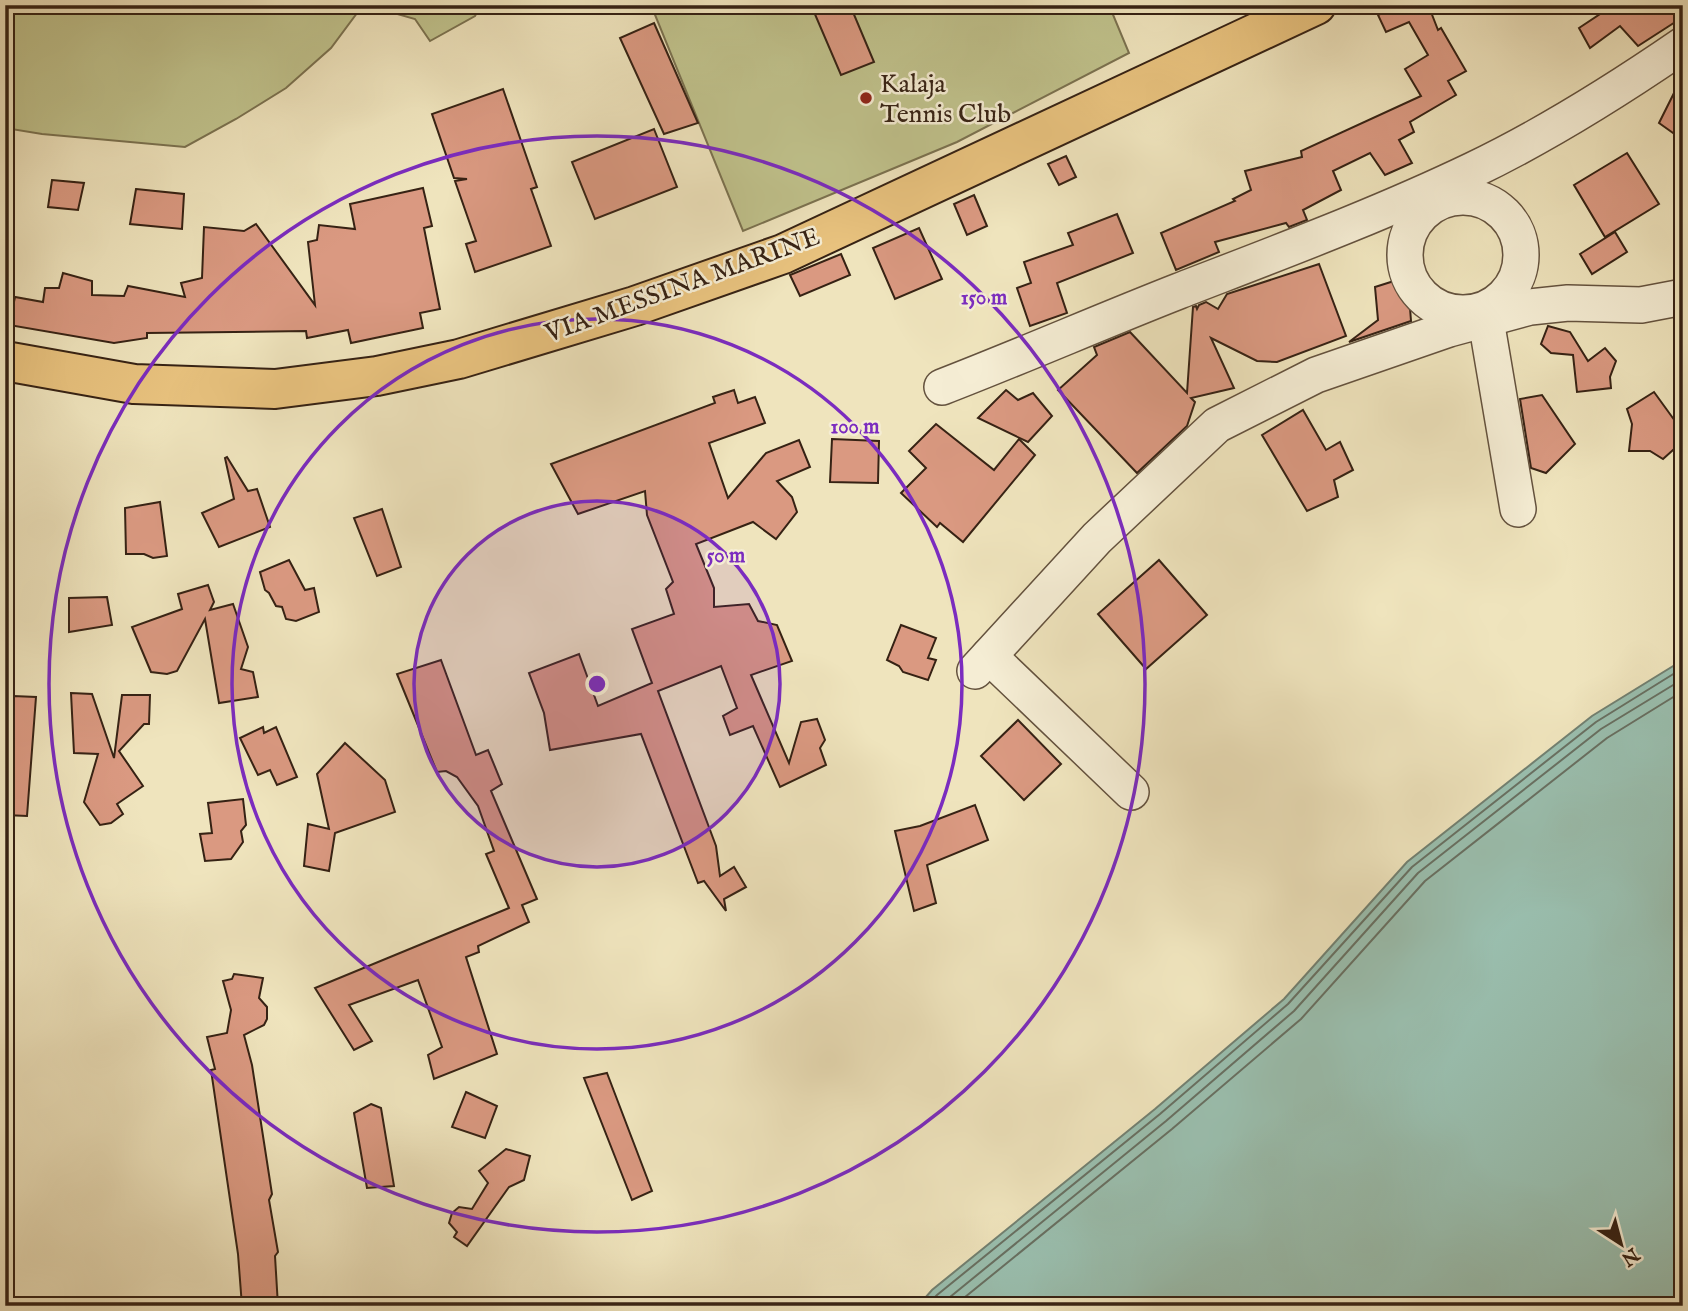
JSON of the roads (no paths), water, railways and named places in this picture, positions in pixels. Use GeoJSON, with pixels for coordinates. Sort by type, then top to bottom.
{"type":"FeatureCollection","features":[{"type":"Feature","properties":{"kind":"main road","name":"VIA MESSINA MARINE"},"geometry":{"type":"LineString","coordinates":[[5,361],[134,384],[275,389],[377,376],[458,359],[635,306],[783,254],[1316,5]]}},
{"type":"Feature","properties":{"kind":"street"},"geometry":{"type":"LineString","coordinates":[[942,387],[1303,244],[1485,164],[1619,88],[1683,45]]}},
{"type":"Feature","properties":{"kind":"street"},"geometry":{"type":"LineString","coordinates":[[1485,164],[1489,202]]}},
{"type":"Feature","properties":{"kind":"street"},"geometry":{"type":"LineString","coordinates":[[1470,197],[1489,202],[1512,222],[1519,241],[1522,251],[1519,295],[1486,320],[1440,322],[1410,281],[1405,259],[1408,237],[1417,219],[1432,206],[1450,198],[1470,197]]}},
{"type":"Feature","properties":{"kind":"street"},"geometry":{"type":"LineString","coordinates":[[1388,207],[1408,237]]}},
{"type":"Feature","properties":{"kind":"street"},"geometry":{"type":"LineString","coordinates":[[1131,792],[982,664],[1097,538],[1217,425],[1316,375],[1440,322],[1485,309],[1504,298],[1519,295],[1568,303],[1641,304],[1683,297]]}},
{"type":"Feature","properties":{"kind":"street"},"geometry":{"type":"LineString","coordinates":[[1486,320],[1518,509]]}},
{"type":"Feature","properties":{"kind":"water"},"geometry":{"type":"Polygon","coordinates":[[[1683,660],[1683,1306],[918,1306],[932,1290],[1155,1109],[1284,999],[1407,862],[1592,716],[1683,660]]]}},
{"type":"Feature","properties":{"kind":"place","name":"Kalaja Tennis Club"},"geometry":{"type":"Point","coordinates":[866,98]}}]}
